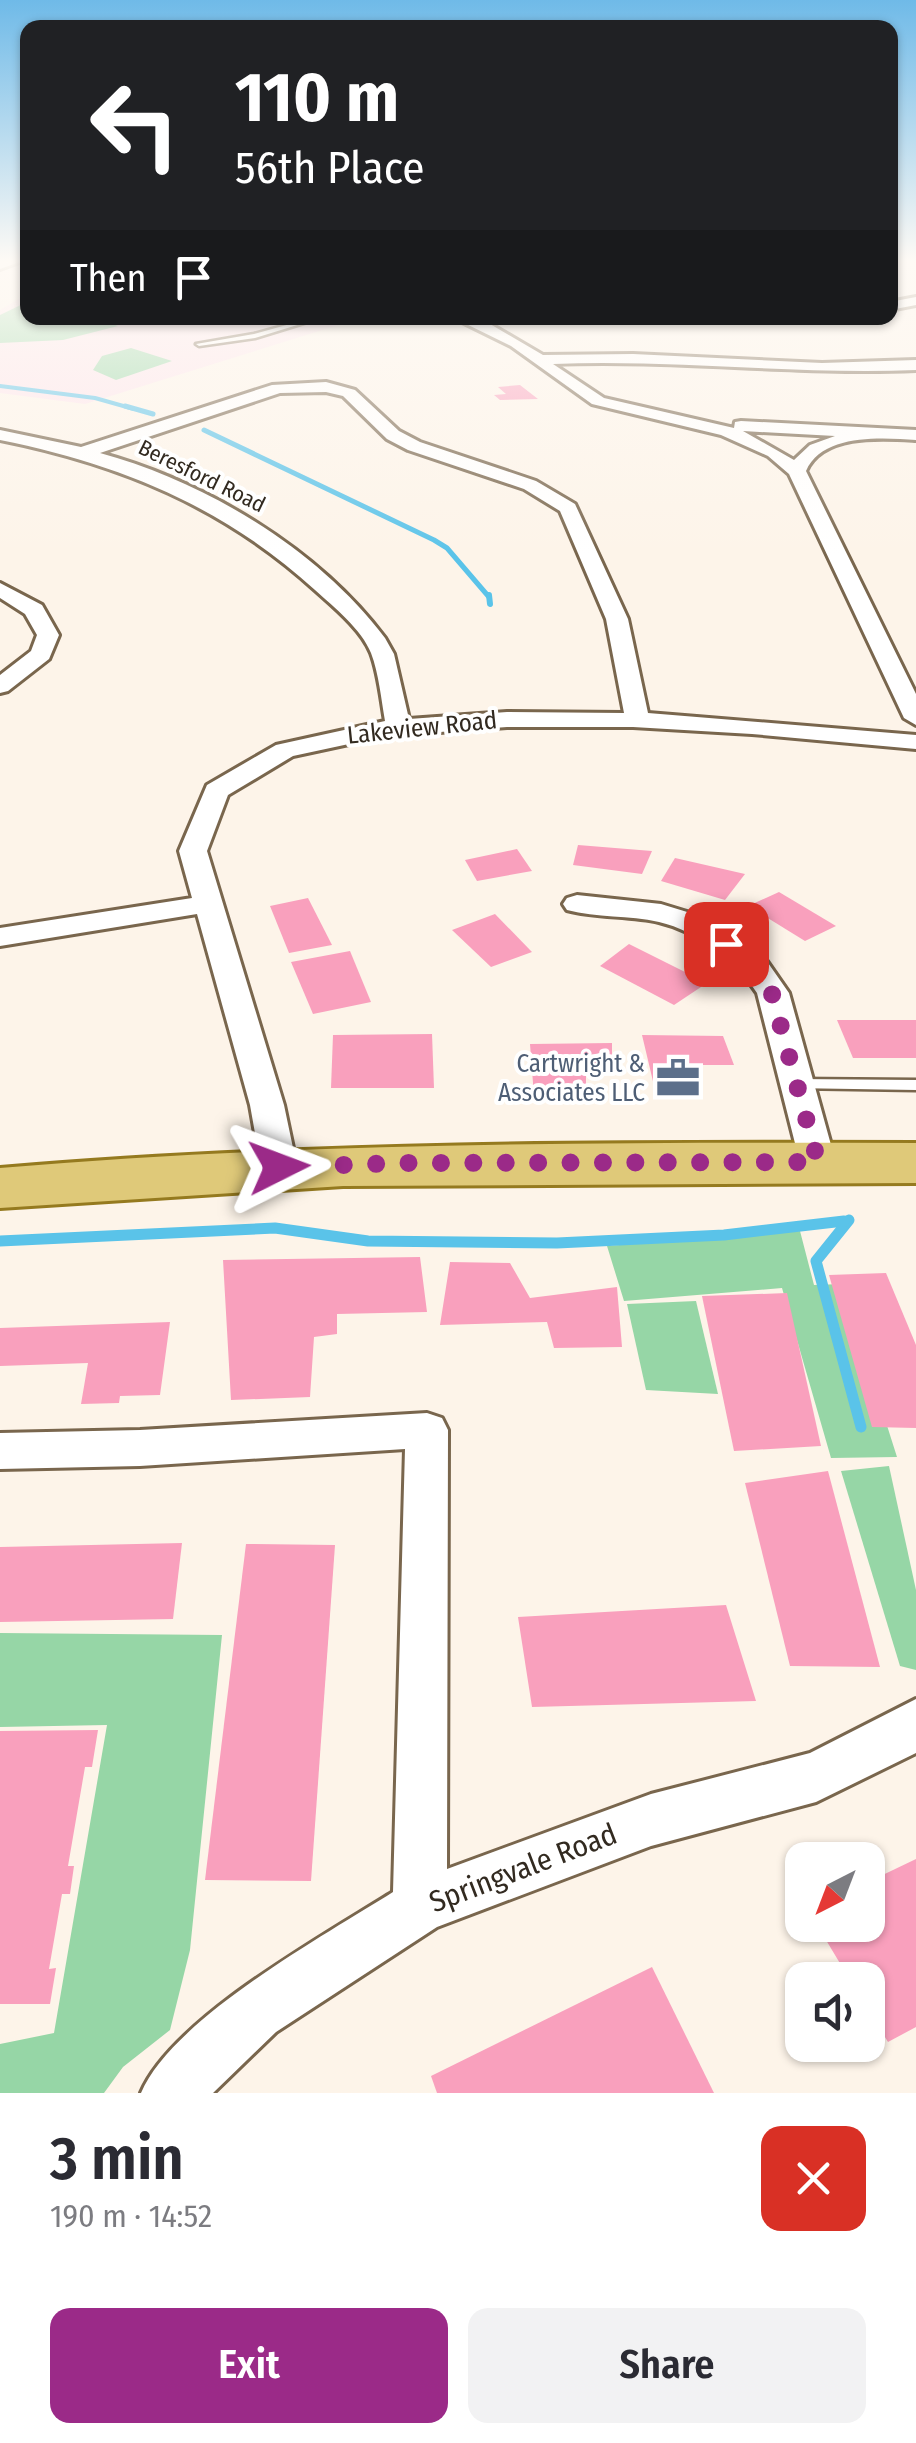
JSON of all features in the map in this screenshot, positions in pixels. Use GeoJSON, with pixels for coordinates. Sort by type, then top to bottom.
{"type":"FeatureCollection","features":[{"type":"Feature","properties":{"kind":"main road"},"geometry":{"type":"LineString","coordinates":[[0,1188],[134,1175],[430,1162],[916,1163]]}},
{"type":"Feature","properties":{"kind":"street"},"geometry":{"type":"LineString","coordinates":[[540,360],[651,360],[818,369],[916,365]]}},
{"type":"Feature","properties":{"kind":"street"},"geometry":{"type":"LineString","coordinates":[[540,360],[579,391],[604,403],[709,424],[866,435],[916,434]]}},
{"type":"Feature","properties":{"kind":"street"},"geometry":{"type":"LineString","coordinates":[[84,452],[278,388],[326,387],[349,394],[393,434],[414,446],[530,485],[568,508],[617,618],[638,720]]}},
{"type":"Feature","properties":{"kind":"street"},"geometry":{"type":"LineString","coordinates":[[709,424],[760,443],[797,470],[916,718]]}},
{"type":"Feature","properties":{"kind":"street","name":"Beresford Road"},"geometry":{"type":"LineString","coordinates":[[0,435],[84,452],[133,469],[234,516],[288,552],[374,638],[383,654],[398,725]]}},
{"type":"Feature","properties":{"kind":"street"},"geometry":{"type":"LineString","coordinates":[[797,470],[812,450],[866,435]]}},
{"type":"Feature","properties":{"kind":"street"},"geometry":{"type":"LineString","coordinates":[[0,590],[34,610],[48,634],[41,654],[0,686]]}},
{"type":"Feature","properties":{"kind":"street","name":"Lakeview Road"},"geometry":{"type":"LineString","coordinates":[[279,1167],[267,1105],[193,851],[192,830],[199,811],[214,792],[249,768],[292,750],[398,725],[522,718],[638,720],[916,742]]}},
{"type":"Feature","properties":{"kind":"street"},"geometry":{"type":"LineString","coordinates":[[0,937],[208,904]]}},
{"type":"Feature","properties":{"kind":"street"},"geometry":{"type":"LineString","coordinates":[[577,904],[661,913],[708,931],[745,956],[772,994],[818,1162]]}},
{"type":"Feature","properties":{"kind":"street"},"geometry":{"type":"LineString","coordinates":[[0,1451],[140,1448],[427,1430],[420,1906]]}},
{"type":"Feature","properties":{"kind":"street","name":"Springvale Road"},"geometry":{"type":"LineString","coordinates":[[171,2093],[256,2012],[420,1906],[651,1820],[816,1776],[884,1744],[916,1723]]}},
{"type":"Feature","properties":{"kind":"lane"},"geometry":{"type":"LineString","coordinates":[[796,1084],[916,1086]]}},
{"type":"Feature","properties":{"kind":"shaded area"},"geometry":{"type":"Polygon","coordinates":[[[0,360],[227,360],[85,404],[0,393],[0,360]]]}},
{"type":"Feature","properties":{"kind":"green space"},"geometry":{"type":"Polygon","coordinates":[[[100,360],[172,361],[116,380],[93,370],[100,360]]]}},
{"type":"Feature","properties":{"kind":"green space"},"geometry":{"type":"Polygon","coordinates":[[[800,1231],[814,1285],[842,1284],[897,1457],[831,1458],[782,1288],[624,1301],[607,1246],[800,1231]]]}},
{"type":"Feature","properties":{"kind":"green space"},"geometry":{"type":"Polygon","coordinates":[[[696,1301],[718,1394],[646,1390],[627,1304],[696,1301]]]}},
{"type":"Feature","properties":{"kind":"green space"},"geometry":{"type":"Polygon","coordinates":[[[889,1466],[916,1590],[916,1670],[900,1666],[841,1471],[889,1466]]]}},
{"type":"Feature","properties":{"kind":"green space"},"geometry":{"type":"Polygon","coordinates":[[[0,1633],[222,1635],[190,1950],[170,2030],[123,2067],[104,2093],[0,2093],[0,2044],[54,2033],[107,1725],[0,1727],[0,1633]]]}},
{"type":"Feature","properties":{"kind":"building"},"geometry":{"type":"Polygon","coordinates":[[[520,385],[538,399],[500,400],[494,395],[506,394],[498,387],[520,385]]]}},
{"type":"Feature","properties":{"kind":"building"},"geometry":{"type":"Polygon","coordinates":[[[578,845],[652,851],[642,874],[573,865],[578,845]]]}},
{"type":"Feature","properties":{"kind":"building"},"geometry":{"type":"Polygon","coordinates":[[[517,849],[532,871],[477,881],[465,860],[517,849]]]}},
{"type":"Feature","properties":{"kind":"building"},"geometry":{"type":"Polygon","coordinates":[[[675,858],[745,874],[725,900],[661,881],[675,858]]]}},
{"type":"Feature","properties":{"kind":"building"},"geometry":{"type":"Polygon","coordinates":[[[779,892],[836,926],[805,941],[748,906],[779,892]]]}},
{"type":"Feature","properties":{"kind":"building"},"geometry":{"type":"Polygon","coordinates":[[[308,898],[332,945],[289,953],[270,906],[308,898]]]}},
{"type":"Feature","properties":{"kind":"building"},"geometry":{"type":"Polygon","coordinates":[[[495,914],[532,952],[491,967],[452,930],[495,914]]]}},
{"type":"Feature","properties":{"kind":"building"},"geometry":{"type":"Polygon","coordinates":[[[629,944],[707,983],[674,1005],[600,966],[629,944]]]}},
{"type":"Feature","properties":{"kind":"building"},"geometry":{"type":"Polygon","coordinates":[[[350,951],[371,1002],[313,1014],[291,962],[350,951]]]}},
{"type":"Feature","properties":{"kind":"building"},"geometry":{"type":"Polygon","coordinates":[[[837,1020],[916,1020],[916,1058],[853,1058],[837,1020]]]}},
{"type":"Feature","properties":{"kind":"building"},"geometry":{"type":"Polygon","coordinates":[[[432,1034],[434,1088],[331,1088],[333,1035],[432,1034]]]}},
{"type":"Feature","properties":{"kind":"building"},"geometry":{"type":"Polygon","coordinates":[[[642,1035],[723,1036],[734,1065],[700,1065],[700,1095],[656,1094],[642,1035]]]}},
{"type":"Feature","properties":{"kind":"building"},"geometry":{"type":"Polygon","coordinates":[[[612,1043],[612,1073],[586,1074],[586,1092],[534,1096],[530,1044],[612,1043]]]}},
{"type":"Feature","properties":{"kind":"building"},"geometry":{"type":"Polygon","coordinates":[[[420,1257],[427,1312],[337,1314],[337,1334],[314,1337],[310,1397],[231,1400],[223,1260],[420,1257]]]}},
{"type":"Feature","properties":{"kind":"building"},"geometry":{"type":"Polygon","coordinates":[[[450,1262],[510,1263],[530,1298],[617,1287],[622,1347],[554,1348],[547,1322],[440,1325],[450,1262]]]}},
{"type":"Feature","properties":{"kind":"building"},"geometry":{"type":"Polygon","coordinates":[[[886,1273],[916,1345],[916,1428],[872,1427],[829,1275],[886,1273]]]}},
{"type":"Feature","properties":{"kind":"building"},"geometry":{"type":"Polygon","coordinates":[[[787,1293],[821,1446],[734,1451],[702,1296],[787,1293]]]}},
{"type":"Feature","properties":{"kind":"building"},"geometry":{"type":"Polygon","coordinates":[[[170,1322],[160,1395],[120,1396],[119,1403],[81,1404],[88,1363],[0,1366],[0,1328],[170,1322]]]}},
{"type":"Feature","properties":{"kind":"building"},"geometry":{"type":"Polygon","coordinates":[[[828,1471],[880,1667],[790,1666],[745,1483],[828,1471]]]}},
{"type":"Feature","properties":{"kind":"building"},"geometry":{"type":"Polygon","coordinates":[[[182,1543],[173,1619],[0,1622],[0,1547],[182,1543]]]}},
{"type":"Feature","properties":{"kind":"building"},"geometry":{"type":"Polygon","coordinates":[[[246,1544],[335,1545],[311,1881],[205,1880],[246,1544]]]}},
{"type":"Feature","properties":{"kind":"building"},"geometry":{"type":"Polygon","coordinates":[[[726,1605],[756,1701],[532,1707],[518,1617],[726,1605]]]}},
{"type":"Feature","properties":{"kind":"building"},"geometry":{"type":"Polygon","coordinates":[[[98,1730],[92,1767],[85,1767],[68,1866],[74,1866],[70,1894],[62,1894],[49,1969],[56,1968],[50,2004],[0,2004],[0,1731],[98,1730]]]}},
{"type":"Feature","properties":{"kind":"building"},"geometry":{"type":"Polygon","coordinates":[[[916,1859],[916,2027],[888,2042],[885,1962],[839,1962],[827,1942],[885,1942],[885,1874],[916,1859]]]}},
{"type":"Feature","properties":{"kind":"building"},"geometry":{"type":"Polygon","coordinates":[[[652,1967],[714,2093],[437,2093],[431,2076],[652,1967]]]}},
{"type":"Feature","properties":{"kind":"waterway"},"geometry":{"type":"LineString","coordinates":[[0,386],[95,398],[134,409]]}},
{"type":"Feature","properties":{"kind":"waterway"},"geometry":{"type":"LineString","coordinates":[[125,406],[153,414]]}},
{"type":"Feature","properties":{"kind":"waterway"},"geometry":{"type":"LineString","coordinates":[[204,430],[434,540],[447,548],[489,597]]}},
{"type":"Feature","properties":{"kind":"waterway"},"geometry":{"type":"LineString","coordinates":[[489,595],[490,604]]}},
{"type":"Feature","properties":{"kind":"waterway"},"geometry":{"type":"LineString","coordinates":[[849,1220],[816,1261],[861,1427]]}},
{"type":"Feature","properties":{"kind":"waterway"},"geometry":{"type":"LineString","coordinates":[[0,1241],[275,1228],[368,1241],[557,1243],[724,1235],[844,1221]]}},
{"type":"Feature","properties":{"kind":"place","name":"Cartwright & Associates LLC"},"geometry":{"type":"Point","coordinates":[678,1078]}},
{"type":"Feature","properties":{"kind":"route"},"geometry":{"type":"LineString","coordinates":[[279,1167],[818,1162],[772,994],[756,966],[726,944]]}}]}
